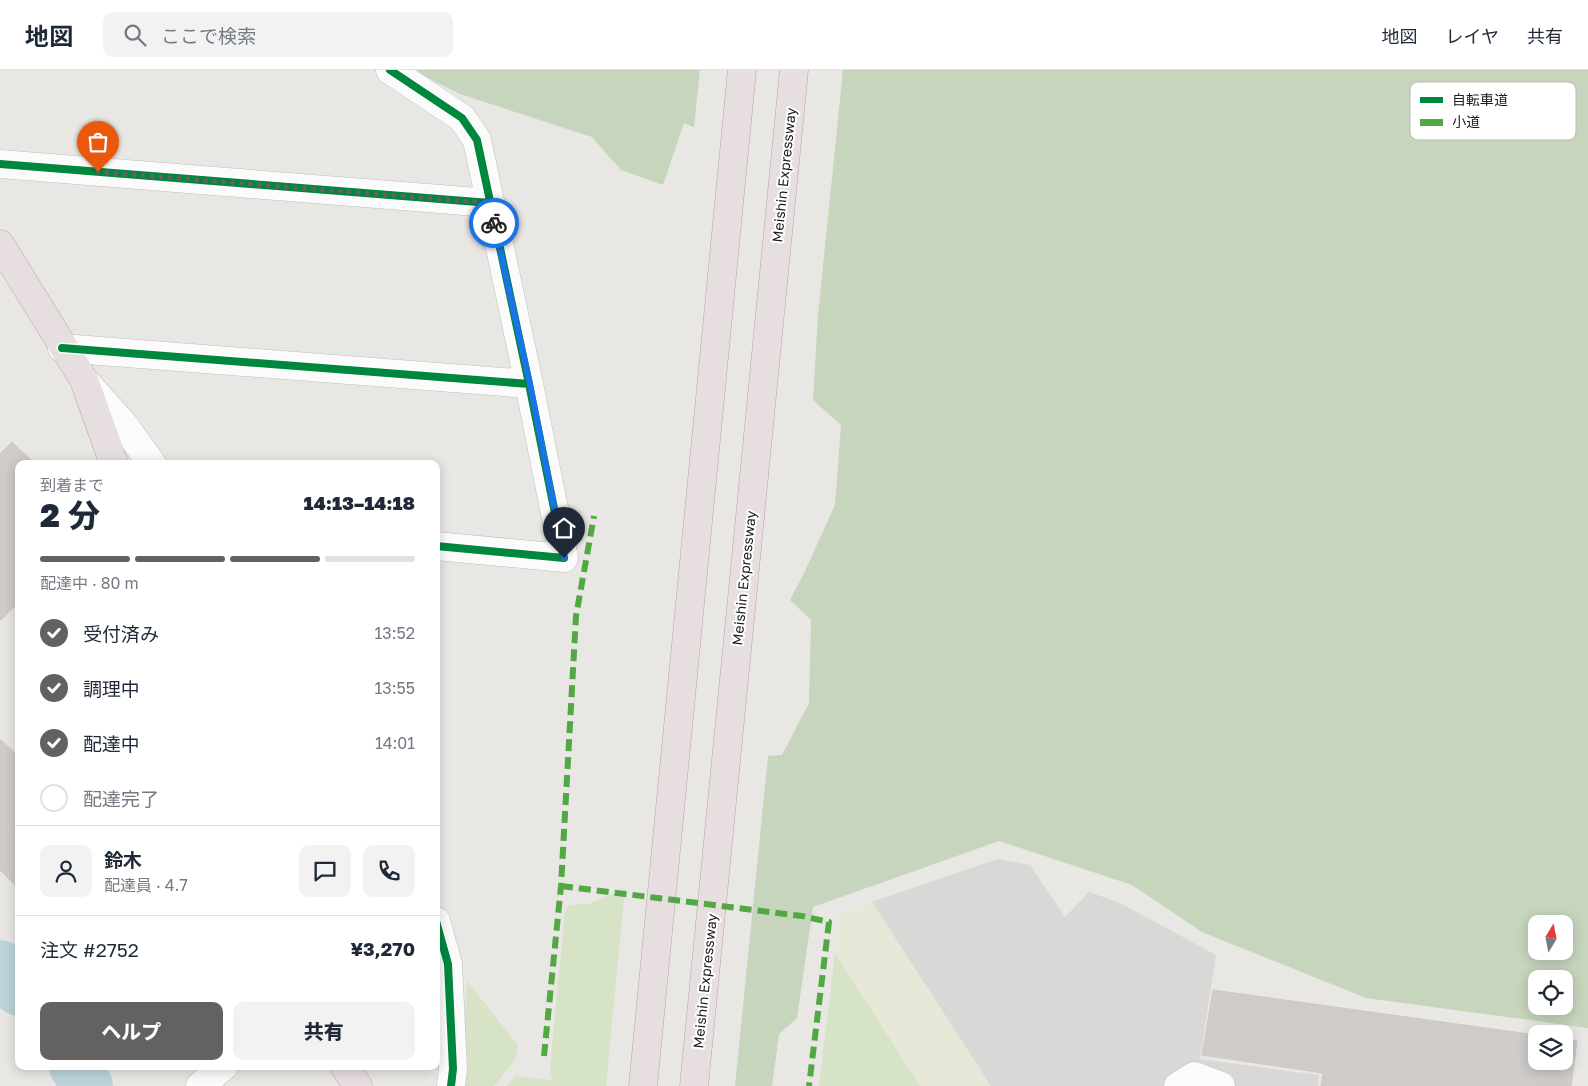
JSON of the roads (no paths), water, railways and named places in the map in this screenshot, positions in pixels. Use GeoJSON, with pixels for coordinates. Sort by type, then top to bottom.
{"type":"FeatureCollection","features":[{"type":"Feature","properties":{"kind":"highway"},"geometry":{"type":"LineString","coordinates":[[643,1086],[742,70]]}},
{"type":"Feature","properties":{"kind":"highway","name":"Meishin Expressway"},"geometry":{"type":"LineString","coordinates":[[694,1086],[794,70]]}},
{"type":"Feature","properties":{"kind":"highway"},"geometry":{"type":"LineString","coordinates":[[0,244],[62,348],[84,380],[113,460]]}},
{"type":"Feature","properties":{"kind":"highway"},"geometry":{"type":"LineString","coordinates":[[347,1070],[358,1086]]}},
{"type":"Feature","properties":{"kind":"street"},"geometry":{"type":"LineString","coordinates":[[390,70],[462,118],[477,140],[530,384],[564,558],[440,546]]}},
{"type":"Feature","properties":{"kind":"street"},"geometry":{"type":"LineString","coordinates":[[0,164],[490,203]]}},
{"type":"Feature","properties":{"kind":"street"},"geometry":{"type":"LineString","coordinates":[[62,348],[530,384]]}},
{"type":"Feature","properties":{"kind":"street"},"geometry":{"type":"LineString","coordinates":[[84,380],[124,425],[149,460]]}},
{"type":"Feature","properties":{"kind":"street"},"geometry":{"type":"LineString","coordinates":[[440,935],[448,964],[453,1069],[451,1086]]}},
{"type":"Feature","properties":{"kind":"street"},"geometry":{"type":"LineString","coordinates":[[200,1086],[219,1070]]}},
{"type":"Feature","properties":{"kind":"street"},"geometry":{"type":"LineString","coordinates":[[1178,1086],[1194,1076],[1221,1086]]}},
{"type":"Feature","properties":{"kind":"waterway"},"geometry":{"type":"LineString","coordinates":[[0,966],[15,985]]}},
{"type":"Feature","properties":{"kind":"waterway"},"geometry":{"type":"LineString","coordinates":[[77,1070],[87,1086]]}}]}
